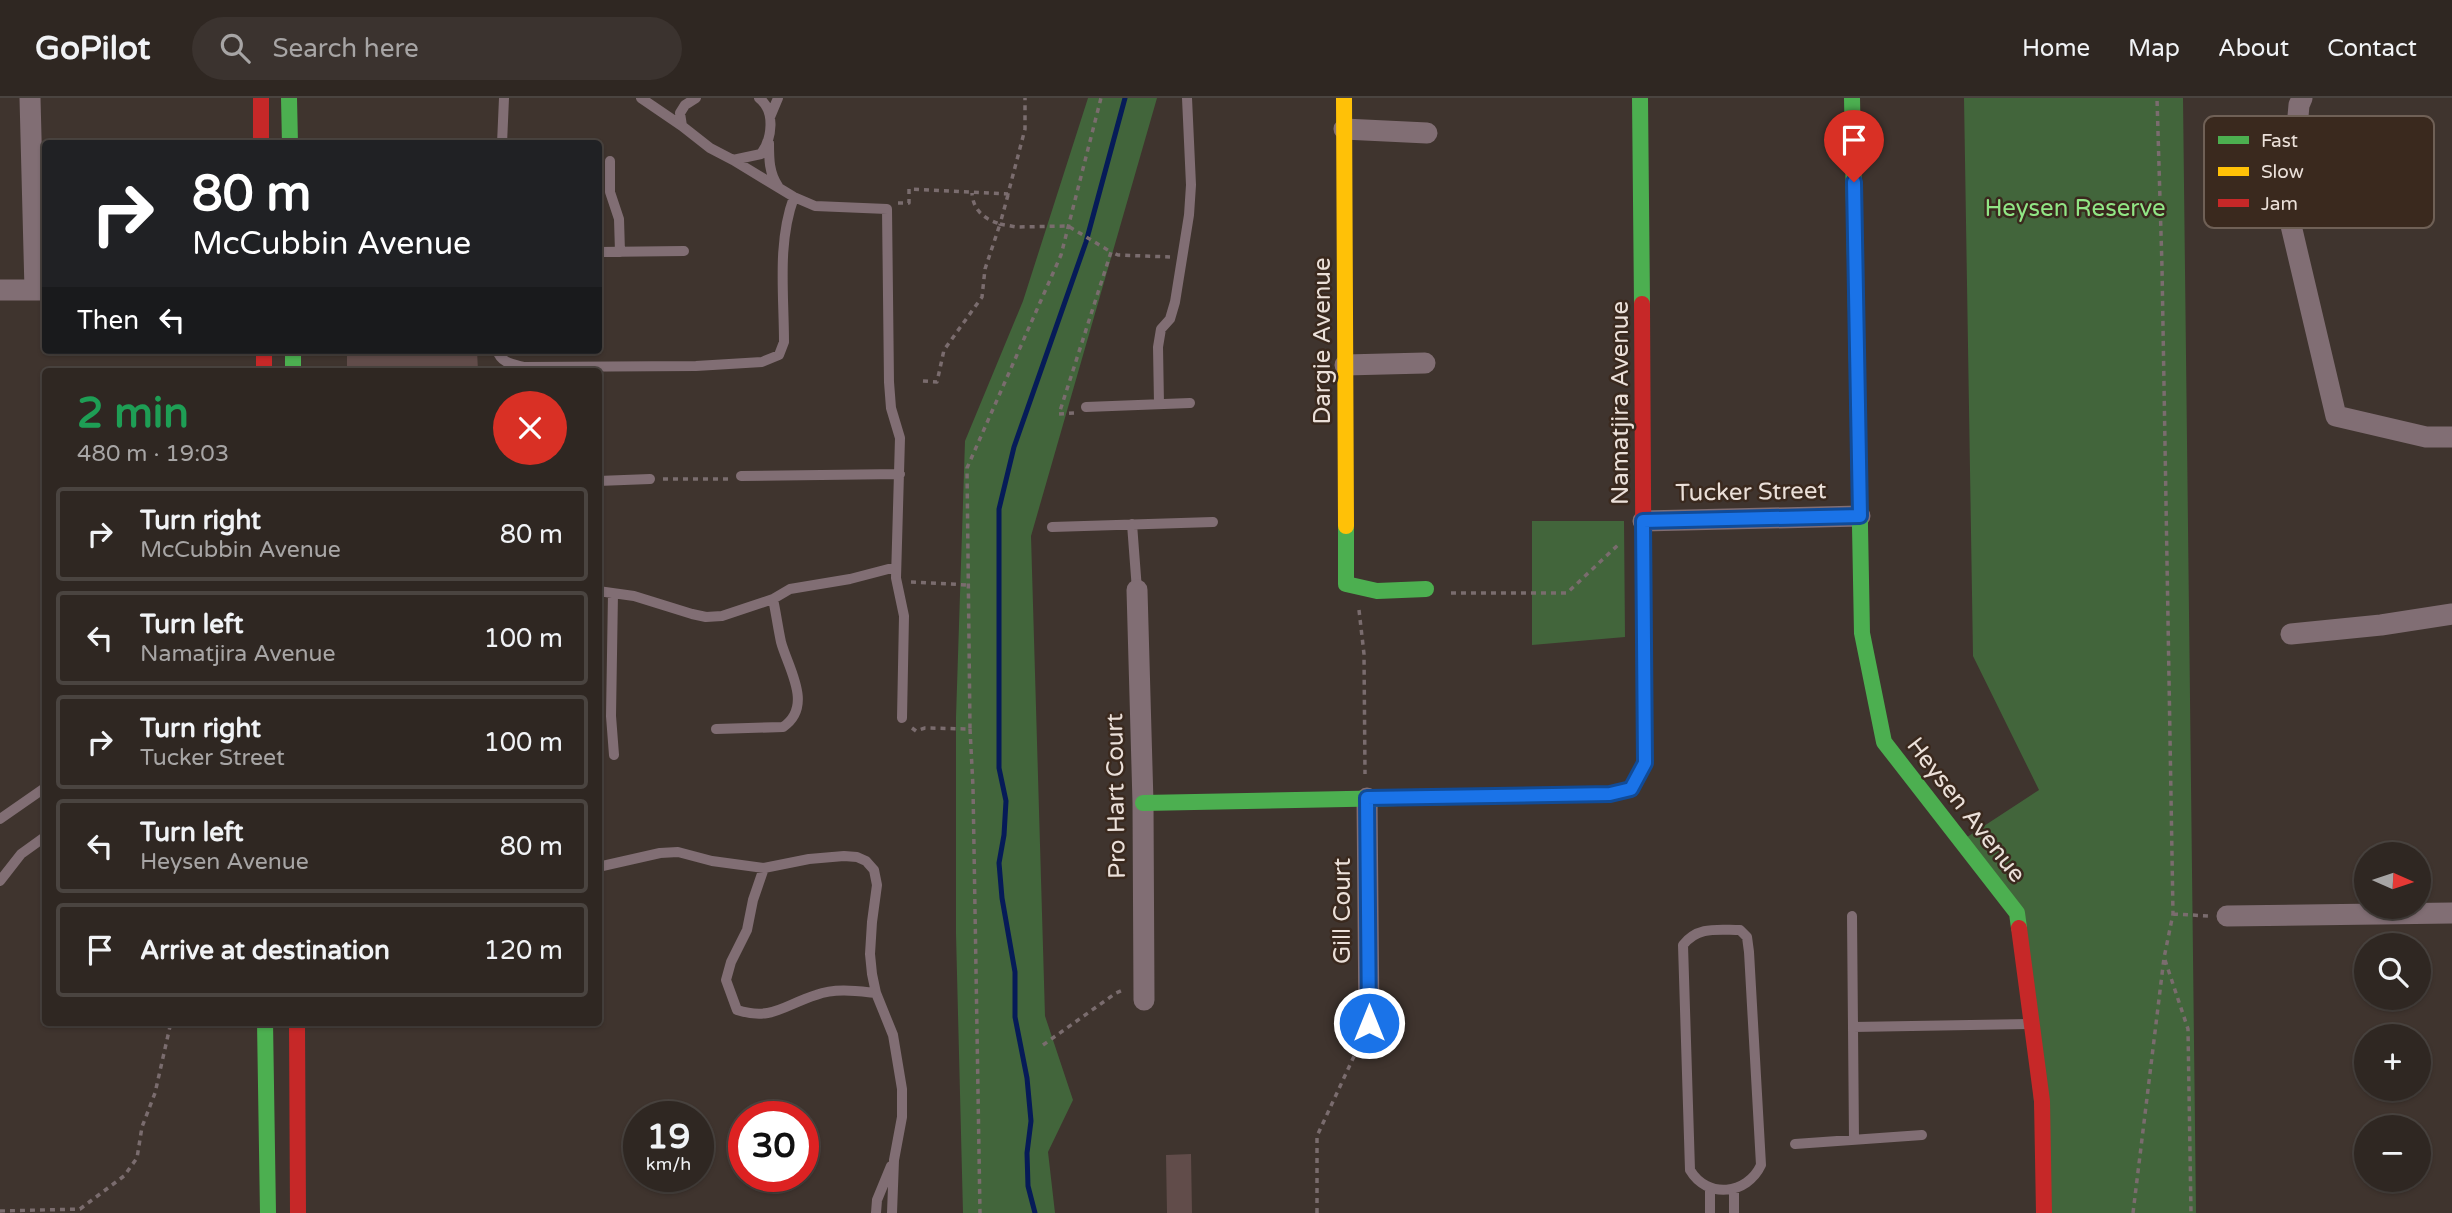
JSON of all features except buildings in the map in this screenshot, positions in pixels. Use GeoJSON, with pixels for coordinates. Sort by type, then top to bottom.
{"type":"FeatureCollection","features":[{"type":"Feature","properties":{"kind":"street"},"geometry":{"type":"LineString","coordinates":[[0,290],[40,290],[30,98]]}},
{"type":"Feature","properties":{"kind":"street"},"geometry":{"type":"LineString","coordinates":[[261,140],[264,98]]}},
{"type":"Feature","properties":{"kind":"street"},"geometry":{"type":"LineString","coordinates":[[289,98],[290,140]]}},
{"type":"Feature","properties":{"kind":"street","name":"Dargie Avenue"},"geometry":{"type":"LineString","coordinates":[[1344,98],[1346,584],[1363,588]]}},
{"type":"Feature","properties":{"kind":"street","name":"Namatjira Avenue"},"geometry":{"type":"LineString","coordinates":[[1367,798],[1610,794],[1631,789],[1645,763],[1640,98]]}},
{"type":"Feature","properties":{"kind":"street","name":"Heysen Avenue"},"geometry":{"type":"LineString","coordinates":[[1852,98],[1862,634],[1884,742],[2017,913],[2042,1101],[2044,1213]]}},
{"type":"Feature","properties":{"kind":"street"},"geometry":{"type":"LineString","coordinates":[[2298,116],[2302,98]]}},
{"type":"Feature","properties":{"kind":"street"},"geometry":{"type":"LineString","coordinates":[[1344,130],[1427,132]]}},
{"type":"Feature","properties":{"kind":"street"},"geometry":{"type":"LineString","coordinates":[[2292,228],[2336,416],[2426,437],[2452,437]]}},
{"type":"Feature","properties":{"kind":"street"},"geometry":{"type":"LineString","coordinates":[[1345,365],[1425,363]]}},
{"type":"Feature","properties":{"kind":"street","name":"Tucker Street"},"geometry":{"type":"LineString","coordinates":[[1643,521],[1860,516]]}},
{"type":"Feature","properties":{"kind":"street"},"geometry":{"type":"LineString","coordinates":[[1363,588],[1377,591],[1426,589]]}},
{"type":"Feature","properties":{"kind":"street","name":"Pro Hart Court"},"geometry":{"type":"LineString","coordinates":[[1138,590],[1144,990]]}},
{"type":"Feature","properties":{"kind":"street"},"geometry":{"type":"LineString","coordinates":[[2291,634],[2381,625],[2452,614]]}},
{"type":"Feature","properties":{"kind":"street"},"geometry":{"type":"LineString","coordinates":[[1143,803],[1367,798]]}},
{"type":"Feature","properties":{"kind":"street","name":"Gill Court"},"geometry":{"type":"LineString","coordinates":[[1367,798],[1369,1023]]}},
{"type":"Feature","properties":{"kind":"street"},"geometry":{"type":"LineString","coordinates":[[2227,916],[2452,913]]}},
{"type":"Feature","properties":{"kind":"street"},"geometry":{"type":"LineString","coordinates":[[265,1026],[268,1213]]}},
{"type":"Feature","properties":{"kind":"street"},"geometry":{"type":"LineString","coordinates":[[298,1026],[298,1213]]}},
{"type":"Feature","properties":{"kind":"street"},"geometry":{"type":"LineString","coordinates":[[298,1131],[314,1204]]}},
{"type":"Feature","properties":{"kind":"lane"},"geometry":{"type":"LineString","coordinates":[[502,140],[504,98]]}},
{"type":"Feature","properties":{"kind":"lane"},"geometry":{"type":"LineString","coordinates":[[641,98],[710,148],[794,197],[815,206],[887,209],[889,382],[891,408],[900,438],[896,567],[904,616],[902,718]]}},
{"type":"Feature","properties":{"kind":"lane"},"geometry":{"type":"LineString","coordinates":[[682,126],[680,113],[685,105],[696,98]]}},
{"type":"Feature","properties":{"kind":"lane"},"geometry":{"type":"LineString","coordinates":[[759,98],[771,117]]}},
{"type":"Feature","properties":{"kind":"lane"},"geometry":{"type":"LineString","coordinates":[[778,98],[771,117],[769,164],[779,189]]}},
{"type":"Feature","properties":{"kind":"lane"},"geometry":{"type":"LineString","coordinates":[[1159,404],[1158,347],[1161,329],[1170,319],[1175,302],[1189,215],[1191,185],[1187,98]]}},
{"type":"Feature","properties":{"kind":"lane"},"geometry":{"type":"LineString","coordinates":[[733,160],[761,154],[769,143]]}},
{"type":"Feature","properties":{"kind":"lane"},"geometry":{"type":"LineString","coordinates":[[610,161],[610,192],[619,219],[620,251]]}},
{"type":"Feature","properties":{"kind":"lane"},"geometry":{"type":"LineString","coordinates":[[498,354],[506,363],[524,367],[696,366],[762,362],[779,355],[784,342],[784,236],[787,215],[794,197]]}},
{"type":"Feature","properties":{"kind":"lane"},"geometry":{"type":"LineString","coordinates":[[602,252],[684,251]]}},
{"type":"Feature","properties":{"kind":"lane"},"geometry":{"type":"LineString","coordinates":[[1086,407],[1190,403]]}},
{"type":"Feature","properties":{"kind":"lane"},"geometry":{"type":"LineString","coordinates":[[741,476],[900,474]]}},
{"type":"Feature","properties":{"kind":"lane"},"geometry":{"type":"LineString","coordinates":[[602,481],[650,480]]}},
{"type":"Feature","properties":{"kind":"lane"},"geometry":{"type":"LineString","coordinates":[[1052,527],[1213,522]]}},
{"type":"Feature","properties":{"kind":"lane"},"geometry":{"type":"LineString","coordinates":[[1132,524],[1138,590]]}},
{"type":"Feature","properties":{"kind":"lane"},"geometry":{"type":"LineString","coordinates":[[602,592],[634,597],[679,612],[706,617],[722,616],[773,599],[790,589],[850,579],[896,567]]}},
{"type":"Feature","properties":{"kind":"lane"},"geometry":{"type":"LineString","coordinates":[[613,593],[611,716],[614,755]]}},
{"type":"Feature","properties":{"kind":"lane"},"geometry":{"type":"LineString","coordinates":[[716,729],[783,727],[792,721],[796,713],[796,682],[781,640],[773,599]]}},
{"type":"Feature","properties":{"kind":"lane"},"geometry":{"type":"LineString","coordinates":[[0,820],[42,790]]}},
{"type":"Feature","properties":{"kind":"lane"},"geometry":{"type":"LineString","coordinates":[[0,881],[21,854],[42,839]]}},
{"type":"Feature","properties":{"kind":"lane"},"geometry":{"type":"LineString","coordinates":[[602,866],[660,853],[678,852],[712,862],[764,869],[809,859],[856,857],[866,861],[874,870],[877,878],[870,954],[876,993],[893,1035],[900,1069],[902,1117],[894,1160],[892,1213]]}},
{"type":"Feature","properties":{"kind":"lane"},"geometry":{"type":"LineString","coordinates":[[764,869],[753,900],[747,930],[726,980],[737,1010],[767,1015],[831,991],[876,993]]}},
{"type":"Feature","properties":{"kind":"lane"},"geometry":{"type":"LineString","coordinates":[[1852,916],[1854,1139]]}},
{"type":"Feature","properties":{"kind":"lane"},"geometry":{"type":"LineString","coordinates":[[1740,930],[1747,937],[1749,952],[1761,1165],[1755,1177],[1746,1185],[1734,1189],[1710,1188],[1697,1182],[1690,1170],[1683,945],[1691,935],[1704,931],[1740,930]]}},
{"type":"Feature","properties":{"kind":"lane"},"geometry":{"type":"LineString","coordinates":[[1853,1027],[2032,1024]]}},
{"type":"Feature","properties":{"kind":"lane"},"geometry":{"type":"LineString","coordinates":[[1795,1144],[1922,1135]]}},
{"type":"Feature","properties":{"kind":"lane"},"geometry":{"type":"LineString","coordinates":[[876,1213],[877,1200],[894,1160]]}},
{"type":"Feature","properties":{"kind":"lane"},"geometry":{"type":"LineString","coordinates":[[1710,1188],[1710,1213]]}},
{"type":"Feature","properties":{"kind":"lane"},"geometry":{"type":"LineString","coordinates":[[1734,1189],[1734,1213]]}},
{"type":"Feature","properties":{"kind":"path"},"geometry":{"type":"LineString","coordinates":[[923,381],[937,382],[944,350],[982,297],[985,269],[1025,129],[1025,98]]}},
{"type":"Feature","properties":{"kind":"path"},"geometry":{"type":"LineString","coordinates":[[980,1213],[967,468],[1060,255],[1101,98]]}},
{"type":"Feature","properties":{"kind":"path"},"geometry":{"type":"LineString","coordinates":[[2133,1213],[2164,958],[2173,914],[2157,98]]}},
{"type":"Feature","properties":{"kind":"path"},"geometry":{"type":"LineString","coordinates":[[887,209],[897,203],[909,203],[909,189],[1008,194]]}},
{"type":"Feature","properties":{"kind":"path"},"geometry":{"type":"LineString","coordinates":[[972,193],[972,204],[990,221],[1016,227],[1068,226],[1118,255],[1162,255],[1182,259]]}},
{"type":"Feature","properties":{"kind":"path"},"geometry":{"type":"LineString","coordinates":[[1086,407],[1076,413],[1059,414],[1111,252]]}},
{"type":"Feature","properties":{"kind":"path"},"geometry":{"type":"LineString","coordinates":[[650,480],[730,479],[741,476]]}},
{"type":"Feature","properties":{"kind":"path"},"geometry":{"type":"LineString","coordinates":[[1426,589],[1457,594],[1567,593],[1643,521]]}},
{"type":"Feature","properties":{"kind":"path"},"geometry":{"type":"LineString","coordinates":[[897,581],[968,585]]}},
{"type":"Feature","properties":{"kind":"path"},"geometry":{"type":"LineString","coordinates":[[1363,588],[1359,612],[1364,653],[1367,798]]}},
{"type":"Feature","properties":{"kind":"path"},"geometry":{"type":"LineString","coordinates":[[902,718],[916,731],[925,728],[970,729]]}},
{"type":"Feature","properties":{"kind":"path"},"geometry":{"type":"LineString","coordinates":[[2173,914],[2227,916]]}},
{"type":"Feature","properties":{"kind":"path"},"geometry":{"type":"LineString","coordinates":[[2164,958],[2188,1029],[2191,1213]]}},
{"type":"Feature","properties":{"kind":"path"},"geometry":{"type":"LineString","coordinates":[[1043,1045],[1116,993],[1144,990]]}},
{"type":"Feature","properties":{"kind":"path"},"geometry":{"type":"LineString","coordinates":[[1317,1213],[1317,1136],[1369,1023]]}},
{"type":"Feature","properties":{"kind":"path"},"geometry":{"type":"LineString","coordinates":[[0,1211],[80,1209],[124,1176],[137,1158],[142,1128],[155,1093],[169,1026]]}},
{"type":"Feature","properties":{"kind":"green space"},"geometry":{"type":"Polygon","coordinates":[[[1088,98],[1157,98],[1031,536],[1045,1016],[1073,1100],[1048,1152],[1055,1213],[963,1213],[956,934],[956,717],[965,441],[1023,301],[1088,98]]]}},
{"type":"Feature","properties":{"kind":"green space","name":"Heysen Reserve"},"geometry":{"type":"Polygon","coordinates":[[[1964,98],[2183,98],[2196,1213],[2044,1213],[2017,913],[1961,841],[2039,790],[1973,656],[1964,98]]]}},
{"type":"Feature","properties":{"kind":"green space"},"geometry":{"type":"Polygon","coordinates":[[[1532,521],[1624,521],[1625,637],[1532,645],[1532,521]]]}},
{"type":"Feature","properties":{"kind":"waterway"},"geometry":{"type":"LineString","coordinates":[[1035,1213],[1028,1186],[1027,1153],[1031,1121],[1027,1078],[1015,1017],[1015,972],[1002,898],[999,863],[1006,801],[999,768],[999,509],[1014,447],[1086,242],[1125,98]]}},
{"type":"Feature","properties":{"kind":"traffic: fast"},"geometry":{"type":"LineString","coordinates":[[289,98],[290,140]]}},
{"type":"Feature","properties":{"kind":"traffic: fast"},"geometry":{"type":"LineString","coordinates":[[1640,98],[1642,304]]}},
{"type":"Feature","properties":{"kind":"traffic: fast"},"geometry":{"type":"LineString","coordinates":[[1852,98],[1862,633],[1884,742],[2017,913],[2019,928]]}},
{"type":"Feature","properties":{"kind":"traffic: fast"},"geometry":{"type":"LineString","coordinates":[[293,354],[293,368]]}},
{"type":"Feature","properties":{"kind":"traffic: fast"},"geometry":{"type":"LineString","coordinates":[[1346,526],[1346,584],[1377,591],[1426,589]]}},
{"type":"Feature","properties":{"kind":"traffic: fast"},"geometry":{"type":"LineString","coordinates":[[1143,803],[1610,794],[1631,789],[1645,763],[1644,668]]}},
{"type":"Feature","properties":{"kind":"traffic: fast"},"geometry":{"type":"LineString","coordinates":[[265,1026],[268,1213]]}},
{"type":"Feature","properties":{"kind":"traffic: slow"},"geometry":{"type":"LineString","coordinates":[[1344,98],[1346,526]]}},
{"type":"Feature","properties":{"kind":"traffic: jam"},"geometry":{"type":"LineString","coordinates":[[261,98],[261,140]]}},
{"type":"Feature","properties":{"kind":"traffic: jam"},"geometry":{"type":"LineString","coordinates":[[1642,304],[1644,668]]}},
{"type":"Feature","properties":{"kind":"traffic: jam"},"geometry":{"type":"LineString","coordinates":[[264,354],[264,368]]}},
{"type":"Feature","properties":{"kind":"traffic: jam"},"geometry":{"type":"LineString","coordinates":[[2019,928],[2042,1101],[2044,1213]]}},
{"type":"Feature","properties":{"kind":"traffic: jam"},"geometry":{"type":"LineString","coordinates":[[297,1026],[298,1213]]}},
{"type":"Feature","properties":{"kind":"route"},"geometry":{"type":"LineString","coordinates":[[1369,1023],[1367,798],[1610,794],[1631,789],[1645,763],[1643,521],[1860,516],[1854,182]]}}]}
